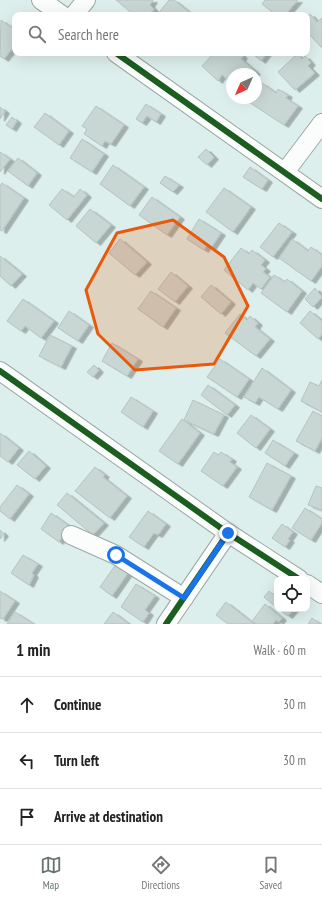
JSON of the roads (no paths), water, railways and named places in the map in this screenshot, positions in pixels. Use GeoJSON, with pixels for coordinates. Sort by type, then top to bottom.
{"type":"FeatureCollection","features":[{"type":"Feature","properties":{"kind":"street"},"geometry":{"type":"LineString","coordinates":[[41,0],[58,12]]}},
{"type":"Feature","properties":{"kind":"street"},"geometry":{"type":"LineString","coordinates":[[76,12],[86,0]]}},
{"type":"Feature","properties":{"kind":"street"},"geometry":{"type":"LineString","coordinates":[[120,56],[322,199]]}},
{"type":"Feature","properties":{"kind":"street"},"geometry":{"type":"LineString","coordinates":[[285,172],[322,123]]}},
{"type":"Feature","properties":{"kind":"street"},"geometry":{"type":"LineString","coordinates":[[0,371],[228,533],[294,576]]}},
{"type":"Feature","properties":{"kind":"street"},"geometry":{"type":"LineString","coordinates":[[166,624],[228,533]]}},
{"type":"Feature","properties":{"kind":"street"},"geometry":{"type":"LineString","coordinates":[[71,535],[116,555],[184,598]]}},
{"type":"Feature","properties":{"kind":"street"},"geometry":{"type":"LineString","coordinates":[[310,586],[322,594]]}}]}
